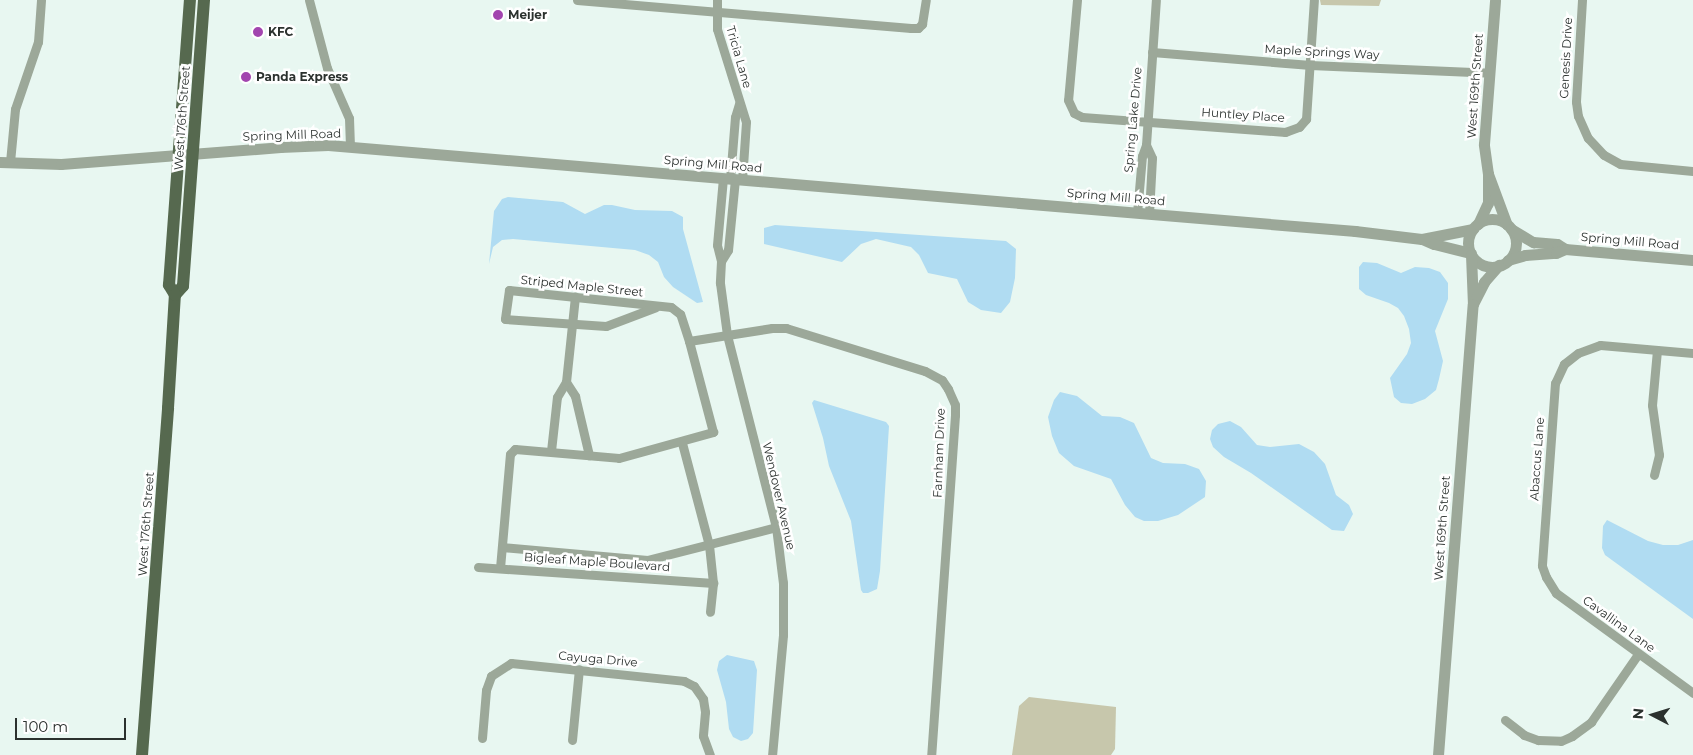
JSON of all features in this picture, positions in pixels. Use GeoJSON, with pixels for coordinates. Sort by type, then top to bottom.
{"type":"FeatureCollection","features":[{"type":"Feature","properties":{"kind":"main road","name":"West 176th Street"},"geometry":{"type":"LineString","coordinates":[[142,755],[175,295],[169,285],[190,0]]}},
{"type":"Feature","properties":{"kind":"main road","name":"West 176th Street"},"geometry":{"type":"LineString","coordinates":[[175,295],[183,286],[204,0]]}},
{"type":"Feature","properties":{"kind":"street"},"geometry":{"type":"LineString","coordinates":[[5,162],[15,109],[34,56],[41,0]]}},
{"type":"Feature","properties":{"kind":"street"},"geometry":{"type":"LineString","coordinates":[[309,0],[327,68],[349,118],[350,146]]}},
{"type":"Feature","properties":{"kind":"street"},"geometry":{"type":"LineString","coordinates":[[577,0],[911,28],[920,27],[924,17],[926,0]]}},
{"type":"Feature","properties":{"kind":"street","name":"Tricia Lane"},"geometry":{"type":"LineString","coordinates":[[717,0],[717,30],[746,122],[732,179]]}},
{"type":"Feature","properties":{"kind":"street","name":"Huntley Place"},"geometry":{"type":"LineString","coordinates":[[1077,0],[1069,107],[1074,113],[1082,117],[1285,132],[1303,124],[1306,119],[1314,0]]}},
{"type":"Feature","properties":{"kind":"street","name":"Spring Lake Drive"},"geometry":{"type":"LineString","coordinates":[[1137,213],[1142,156],[1146,145],[1156,0]]}},
{"type":"Feature","properties":{"kind":"street","name":"West 169th Street"},"geometry":{"type":"LineString","coordinates":[[1476,226],[1488,203],[1488,174],[1484,144],[1495,0]]}},
{"type":"Feature","properties":{"kind":"street","name":"Genesis Drive"},"geometry":{"type":"LineString","coordinates":[[1582,0],[1576,102],[1581,125],[1592,144],[1610,158],[1627,166],[1693,171]]}},
{"type":"Feature","properties":{"kind":"street","name":"Maple Springs Way"},"geometry":{"type":"LineString","coordinates":[[1152,52],[1310,64],[1490,73]]}},
{"type":"Feature","properties":{"kind":"street"},"geometry":{"type":"LineString","coordinates":[[1146,145],[1152,158],[1149,214]]}},
{"type":"Feature","properties":{"kind":"street","name":"Spring Mill Road"},"geometry":{"type":"LineString","coordinates":[[5,162],[61,164],[298,146],[350,146],[1355,230],[1422,239],[1471,254]]}},
{"type":"Feature","properties":{"kind":"street","name":"West 169th Street"},"geometry":{"type":"LineString","coordinates":[[1488,174],[1509,227]]}},
{"type":"Feature","properties":{"kind":"street","name":"Wendover Avenue"},"geometry":{"type":"LineString","coordinates":[[732,179],[728,250],[721,261],[720,283],[727,335],[776,527],[783,583],[783,634],[772,755]]}},
{"type":"Feature","properties":{"kind":"street"},"geometry":{"type":"LineString","coordinates":[[1489,219],[1497,219],[1509,227],[1516,242],[1515,250],[1504,263],[1483,265],[1471,254],[1468,240],[1476,226],[1489,219]]}},
{"type":"Feature","properties":{"kind":"street","name":"Spring Mill Road"},"geometry":{"type":"LineString","coordinates":[[1422,239],[1476,226]]}},
{"type":"Feature","properties":{"kind":"street","name":"Spring Mill Road"},"geometry":{"type":"LineString","coordinates":[[1509,227],[1533,242],[1557,244],[1566,249],[1693,260]]}},
{"type":"Feature","properties":{"kind":"street","name":"Spring Mill Road"},"geometry":{"type":"LineString","coordinates":[[1504,263],[1525,255],[1556,253],[1566,249]]}},
{"type":"Feature","properties":{"kind":"street","name":"West 169th Street"},"geometry":{"type":"LineString","coordinates":[[1438,755],[1473,304],[1471,254]]}},
{"type":"Feature","properties":{"kind":"street","name":"West 169th Street"},"geometry":{"type":"LineString","coordinates":[[1473,304],[1484,282],[1504,263]]}},
{"type":"Feature","properties":{"kind":"street","name":"Striped Maple Street"},"geometry":{"type":"LineString","coordinates":[[656,307],[606,326],[505,319],[509,290],[575,296],[671,308],[680,314],[690,341]]}},
{"type":"Feature","properties":{"kind":"street"},"geometry":{"type":"LineString","coordinates":[[551,451],[557,397],[566,382],[575,296]]}},
{"type":"Feature","properties":{"kind":"street","name":"Farnham Drive"},"geometry":{"type":"LineString","coordinates":[[727,335],[772,328],[786,328],[934,374],[948,389],[955,406],[956,415],[931,755]]}},
{"type":"Feature","properties":{"kind":"street"},"geometry":{"type":"LineString","coordinates":[[500,568],[510,454],[515,448],[619,458],[682,443],[713,432],[690,341],[727,335]]}},
{"type":"Feature","properties":{"kind":"street","name":"Abaccus Lane"},"geometry":{"type":"LineString","coordinates":[[1542,566],[1555,383],[1559,373],[1570,357],[1589,348],[1600,346],[1657,350]]}},
{"type":"Feature","properties":{"kind":"street"},"geometry":{"type":"LineString","coordinates":[[1654,475],[1659,456],[1652,405],[1657,350],[1693,353]]}},
{"type":"Feature","properties":{"kind":"street"},"geometry":{"type":"LineString","coordinates":[[566,382],[575,396],[588,455]]}},
{"type":"Feature","properties":{"kind":"street"},"geometry":{"type":"LineString","coordinates":[[682,443],[709,545],[713,583],[710,612]]}},
{"type":"Feature","properties":{"kind":"street","name":"Bigleaf Maple Boulevard"},"geometry":{"type":"LineString","coordinates":[[502,547],[647,560],[776,527]]}},
{"type":"Feature","properties":{"kind":"street","name":"Cavallina Lane"},"geometry":{"type":"LineString","coordinates":[[1542,566],[1546,577],[1556,592],[1693,693]]}},
{"type":"Feature","properties":{"kind":"street","name":"Bigleaf Maple Boulevard"},"geometry":{"type":"LineString","coordinates":[[478,567],[713,583]]}},
{"type":"Feature","properties":{"kind":"street"},"geometry":{"type":"LineString","coordinates":[[1505,720],[1524,735],[1538,740],[1561,741],[1572,736],[1591,722],[1638,654]]}},
{"type":"Feature","properties":{"kind":"street","name":"Cayuga Drive"},"geometry":{"type":"LineString","coordinates":[[482,738],[486,690],[491,676],[511,663],[673,678],[684,681],[694,686],[703,699],[705,712],[703,736],[710,755]]}},
{"type":"Feature","properties":{"kind":"street"},"geometry":{"type":"LineString","coordinates":[[572,740],[578,670]]}},
{"type":"Feature","properties":{"kind":"green space"},"geometry":{"type":"Polygon","coordinates":[[[1320,0],[1381,0],[1379,6],[1321,5],[1320,0]]]}},
{"type":"Feature","properties":{"kind":"green space"},"geometry":{"type":"Polygon","coordinates":[[[1029,697],[1116,707],[1115,749],[1111,755],[1012,755],[1019,706],[1029,697]]]}},
{"type":"Feature","properties":{"kind":"water"},"geometry":{"type":"Polygon","coordinates":[[[508,197],[563,202],[585,214],[604,205],[635,210],[672,211],[683,217],[683,229],[703,302],[697,303],[673,287],[664,277],[658,262],[649,255],[635,250],[513,239],[502,240],[493,247],[489,264],[494,211],[502,199],[508,197]]]}},
{"type":"Feature","properties":{"kind":"water"},"geometry":{"type":"Polygon","coordinates":[[[775,225],[1006,241],[1016,249],[1015,278],[1010,302],[1001,313],[981,310],[968,302],[957,279],[928,273],[919,255],[911,247],[876,239],[861,244],[842,262],[764,244],[764,228],[775,225]]]}},
{"type":"Feature","properties":{"kind":"water"},"geometry":{"type":"Polygon","coordinates":[[[1363,262],[1377,263],[1401,273],[1415,267],[1429,268],[1440,272],[1448,283],[1448,299],[1435,331],[1443,361],[1436,390],[1425,399],[1412,404],[1401,403],[1394,397],[1390,378],[1407,354],[1411,343],[1409,329],[1404,316],[1398,308],[1366,295],[1359,289],[1359,267],[1363,262]]]}},
{"type":"Feature","properties":{"kind":"water"},"geometry":{"type":"Polygon","coordinates":[[[1060,392],[1077,396],[1102,416],[1120,417],[1134,423],[1151,458],[1163,463],[1185,464],[1199,469],[1206,481],[1205,497],[1178,515],[1158,521],[1144,521],[1135,517],[1125,505],[1111,479],[1074,466],[1059,453],[1052,436],[1048,417],[1054,400],[1060,392]]]}},
{"type":"Feature","properties":{"kind":"water"},"geometry":{"type":"Polygon","coordinates":[[[814,400],[886,422],[889,426],[880,571],[877,589],[868,593],[863,593],[861,590],[851,521],[829,466],[823,438],[812,403],[814,400]]]}},
{"type":"Feature","properties":{"kind":"water"},"geometry":{"type":"Polygon","coordinates":[[[1230,421],[1241,427],[1257,445],[1270,447],[1299,444],[1314,452],[1325,464],[1336,495],[1349,505],[1353,514],[1344,531],[1332,530],[1251,473],[1224,457],[1213,447],[1210,439],[1212,430],[1218,424],[1230,421]]]}},
{"type":"Feature","properties":{"kind":"water"},"geometry":{"type":"Polygon","coordinates":[[[1607,520],[1648,541],[1663,545],[1678,545],[1693,540],[1693,619],[1605,555],[1602,548],[1603,526],[1607,520]]]}},
{"type":"Feature","properties":{"kind":"water"},"geometry":{"type":"Polygon","coordinates":[[[727,655],[754,661],[757,670],[753,733],[748,739],[741,741],[733,737],[729,729],[726,702],[717,670],[719,661],[727,655]]]}},
{"type":"Feature","properties":{"kind":"place","name":"Meijer"},"geometry":{"type":"Point","coordinates":[498,15]}},
{"type":"Feature","properties":{"kind":"place","name":"KFC"},"geometry":{"type":"Point","coordinates":[258,32]}},
{"type":"Feature","properties":{"kind":"place","name":"Panda Express"},"geometry":{"type":"Point","coordinates":[246,77]}}]}
